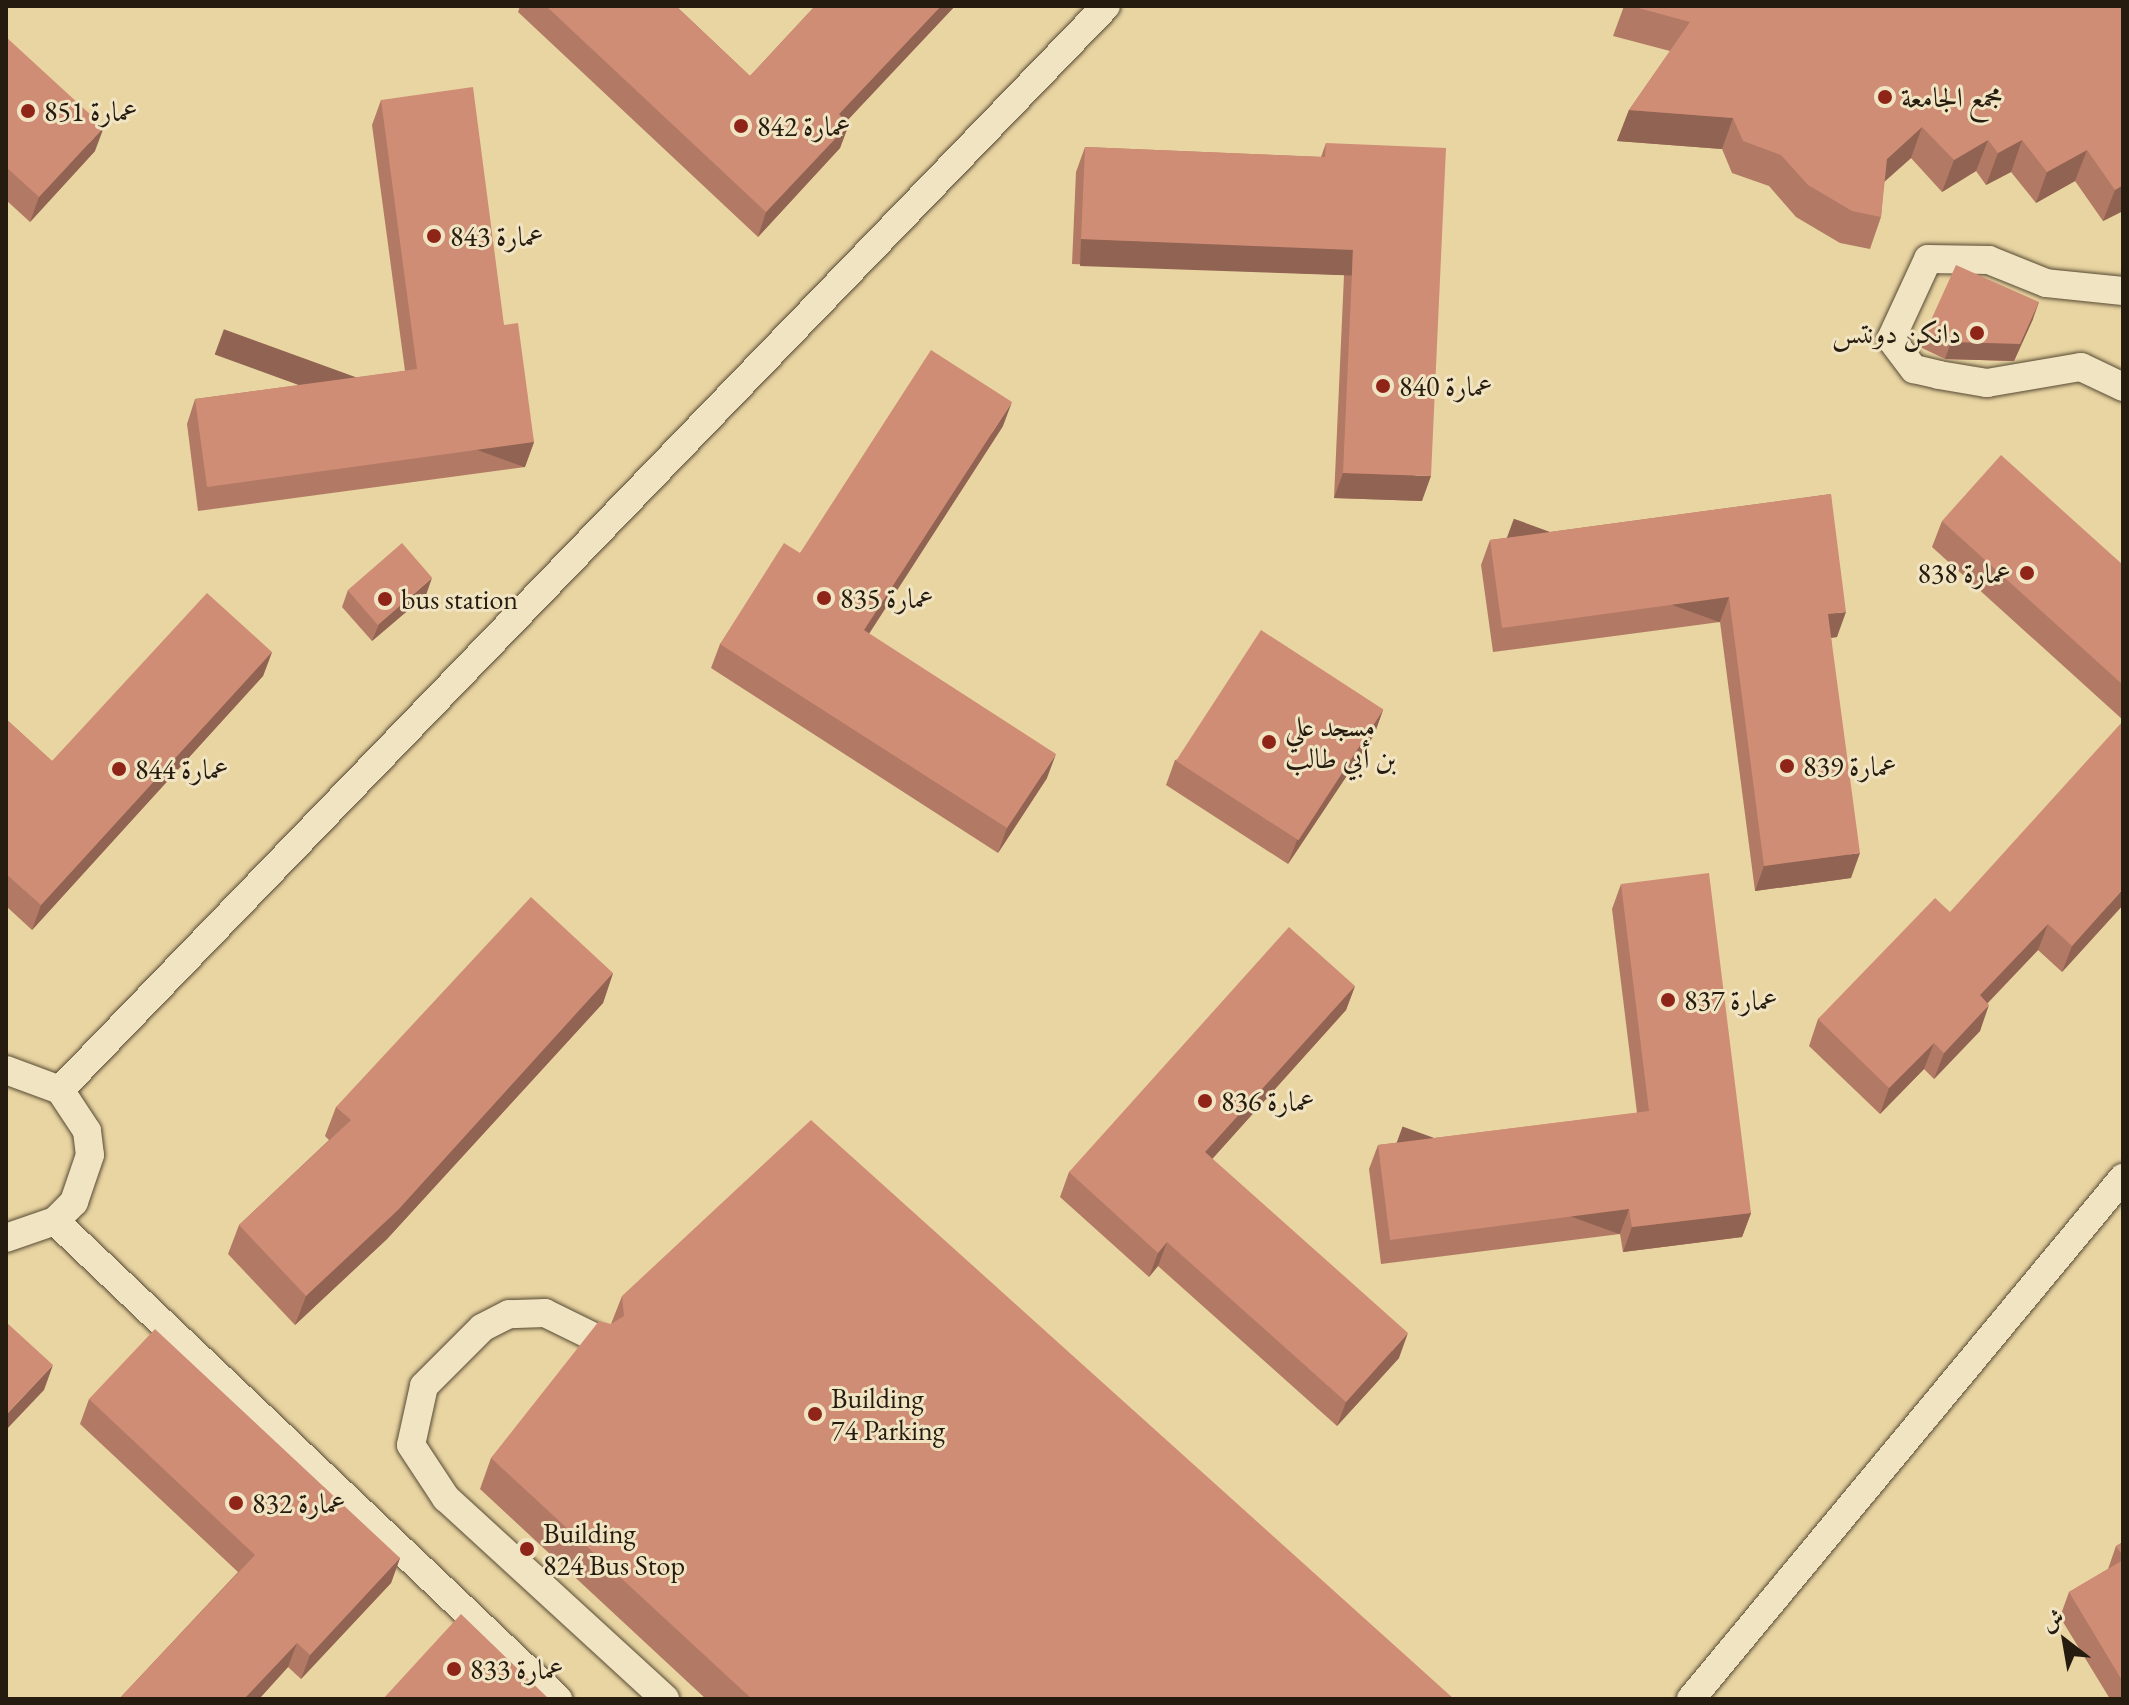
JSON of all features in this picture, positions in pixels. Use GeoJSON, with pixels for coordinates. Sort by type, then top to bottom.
{"type":"FeatureCollection","features":[{"type":"Feature","properties":{"kind":"lane"},"geometry":{"type":"LineString","coordinates":[[60,1090],[1106,6]]}},
{"type":"Feature","properties":{"kind":"lane"},"geometry":{"type":"LineString","coordinates":[[2123,291],[2046,283],[1989,260],[1928,259],[1891,339],[1914,369],[1939,375],[1987,383],[2081,367],[2123,387]]}},
{"type":"Feature","properties":{"kind":"lane"},"geometry":{"type":"LineString","coordinates":[[6,1070],[60,1090],[87,1131],[90,1155],[80,1191],[55,1221],[6,1238]]}},
{"type":"Feature","properties":{"kind":"lane"},"geometry":{"type":"LineString","coordinates":[[1699,1697],[2123,1178]]}},
{"type":"Feature","properties":{"kind":"lane"},"geometry":{"type":"LineString","coordinates":[[55,1221],[558,1699]]}},
{"type":"Feature","properties":{"kind":"lane"},"geometry":{"type":"LineString","coordinates":[[598,1339],[545,1313],[509,1314],[482,1328],[424,1386],[411,1445],[446,1498],[665,1699]]}},
{"type":"Feature","properties":{"kind":"building","name":"عمارة 842"},"geometry":{"type":"Polygon","coordinates":[[[546,6],[676,6],[750,76],[815,6],[941,6],[839,114],[849,124],[766,212],[546,6]]]}},
{"type":"Feature","properties":{"kind":"building","name":"مجمع الجامعة"},"geometry":{"type":"Polygon","coordinates":[[[1631,6],[2123,6],[2123,185],[2115,190],[2087,150],[2047,172],[2022,140],[1998,153],[1988,140],[1954,160],[1922,127],[1887,159],[1881,217],[1852,211],[1808,185],[1781,155],[1743,141],[1733,118],[1629,110],[1690,22],[1631,6]]]}},
{"type":"Feature","properties":{"kind":"building","name":"عمارة 851"},"geometry":{"type":"Polygon","coordinates":[[[6,37],[104,127],[39,197],[6,167],[6,37]]]}},
{"type":"Feature","properties":{"kind":"building","name":"عمارة 843"},"geometry":{"type":"Polygon","coordinates":[[[473,87],[504,325],[518,323],[534,442],[207,487],[195,399],[417,369],[381,100],[473,87]]]}},
{"type":"Feature","properties":{"kind":"building","name":"عمارة 840"},"geometry":{"type":"Polygon","coordinates":[[[1326,143],[1446,148],[1431,476],[1343,473],[1353,250],[1081,239],[1085,147],[1325,157],[1326,143]]]}},
{"type":"Feature","properties":{"kind":"building","name":"دانكن دونتس"},"geometry":{"type":"Polygon","coordinates":[[[1956,265],[2039,302],[2020,344],[1951,342],[1926,331],[1956,265]]]}},
{"type":"Feature","properties":{"kind":"building","name":"عمارة 835"},"geometry":{"type":"Polygon","coordinates":[[[931,350],[1012,402],[864,630],[1056,754],[1007,828],[720,644],[784,543],[800,553],[931,350]]]}},
{"type":"Feature","properties":{"kind":"building","name":"عمارة 838"},"geometry":{"type":"Polygon","coordinates":[[[2001,455],[2123,565],[2123,685],[1942,521],[2001,455]]]}},
{"type":"Feature","properties":{"kind":"building","name":"عمارة 839"},"geometry":{"type":"Polygon","coordinates":[[[1831,494],[1846,612],[1828,614],[1860,853],[1764,866],[1729,597],[1502,628],[1490,540],[1831,494]]]}},
{"type":"Feature","properties":{"kind":"building"},"geometry":{"type":"Polygon","coordinates":[[[402,543],[432,578],[378,625],[348,590],[402,543]]]}},
{"type":"Feature","properties":{"kind":"building","name":"عمارة 844"},"geometry":{"type":"Polygon","coordinates":[[[207,593],[272,652],[41,905],[6,874],[6,719],[52,761],[207,593]]]}},
{"type":"Feature","properties":{"kind":"building"},"geometry":{"type":"Polygon","coordinates":[[[1261,630],[1383,710],[1298,840],[1176,761],[1261,630]]]}},
{"type":"Feature","properties":{"kind":"building"},"geometry":{"type":"Polygon","coordinates":[[[2123,721],[2123,889],[2072,946],[2048,924],[1980,995],[1989,1005],[1944,1053],[1934,1043],[1889,1088],[1818,1019],[1935,898],[1950,912],[2123,721]]]}},
{"type":"Feature","properties":{"kind":"building","name":"عمارة 837"},"geometry":{"type":"Polygon","coordinates":[[[1709,873],[1751,1213],[1632,1227],[1629,1209],[1390,1240],[1378,1145],[1649,1111],[1621,884],[1709,873]]]}},
{"type":"Feature","properties":{"kind":"building"},"geometry":{"type":"Polygon","coordinates":[[[531,897],[613,973],[398,1210],[306,1296],[239,1225],[351,1120],[336,1107],[531,897]]]}},
{"type":"Feature","properties":{"kind":"building","name":"عمارة 836"},"geometry":{"type":"Polygon","coordinates":[[[1289,927],[1355,986],[1205,1152],[1408,1333],[1346,1402],[1167,1242],[1158,1253],[1069,1172],[1289,927]]]}},
{"type":"Feature","properties":{"kind":"building","name":"Building 74 Parking"},"geometry":{"type":"Polygon","coordinates":[[[811,1120],[1454,1699],[752,1699],[491,1458],[599,1321],[611,1324],[624,1316],[622,1296],[811,1120]]]}},
{"type":"Feature","properties":{"kind":"building"},"geometry":{"type":"Polygon","coordinates":[[[6,1322],[53,1365],[6,1415],[6,1322]]]}},
{"type":"Feature","properties":{"kind":"building","name":"عمارة 832"},"geometry":{"type":"Polygon","coordinates":[[[155,1329],[400,1558],[310,1655],[297,1643],[244,1699],[119,1699],[255,1555],[89,1399],[155,1329]]]}},
{"type":"Feature","properties":{"kind":"building"},"geometry":{"type":"Polygon","coordinates":[[[2123,1542],[2123,1556],[2116,1546],[2123,1542]]]}},
{"type":"Feature","properties":{"kind":"building"},"geometry":{"type":"Polygon","coordinates":[[[2123,1560],[2123,1682],[2069,1592],[2123,1560]]]}},
{"type":"Feature","properties":{"kind":"building"},"geometry":{"type":"Polygon","coordinates":[[[461,1614],[549,1699],[383,1699],[461,1614]]]}},
{"type":"Feature","properties":{"kind":"place","name":"مجمع الجامعة"},"geometry":{"type":"Point","coordinates":[1885,97]}},
{"type":"Feature","properties":{"kind":"place","name":"عمارة 851"},"geometry":{"type":"Point","coordinates":[28,111]}},
{"type":"Feature","properties":{"kind":"place","name":"عمارة 842"},"geometry":{"type":"Point","coordinates":[741,126]}},
{"type":"Feature","properties":{"kind":"place","name":"عمارة 843"},"geometry":{"type":"Point","coordinates":[434,236]}},
{"type":"Feature","properties":{"kind":"place","name":"دانكن دونتس"},"geometry":{"type":"Point","coordinates":[1977,333]}},
{"type":"Feature","properties":{"kind":"place","name":"عمارة 840"},"geometry":{"type":"Point","coordinates":[1383,386]}},
{"type":"Feature","properties":{"kind":"place","name":"عمارة 838"},"geometry":{"type":"Point","coordinates":[2027,573]}},
{"type":"Feature","properties":{"kind":"place","name":"عمارة 835"},"geometry":{"type":"Point","coordinates":[824,598]}},
{"type":"Feature","properties":{"kind":"place","name":"bus station"},"geometry":{"type":"Point","coordinates":[385,599]}},
{"type":"Feature","properties":{"kind":"place","name":"مسجد علي بن أبي طالب"},"geometry":{"type":"Point","coordinates":[1269,742]}},
{"type":"Feature","properties":{"kind":"place","name":"عمارة 839"},"geometry":{"type":"Point","coordinates":[1787,766]}},
{"type":"Feature","properties":{"kind":"place","name":"عمارة 844"},"geometry":{"type":"Point","coordinates":[119,769]}},
{"type":"Feature","properties":{"kind":"place","name":"عمارة 837"},"geometry":{"type":"Point","coordinates":[1668,1000]}},
{"type":"Feature","properties":{"kind":"place","name":"عمارة 836"},"geometry":{"type":"Point","coordinates":[1205,1101]}},
{"type":"Feature","properties":{"kind":"place","name":"Building 74 Parking"},"geometry":{"type":"Point","coordinates":[815,1414]}},
{"type":"Feature","properties":{"kind":"place","name":"عمارة 832"},"geometry":{"type":"Point","coordinates":[236,1503]}},
{"type":"Feature","properties":{"kind":"place","name":"Building 824 Bus Stop"},"geometry":{"type":"Point","coordinates":[527,1549]}},
{"type":"Feature","properties":{"kind":"place","name":"عمارة 833"},"geometry":{"type":"Point","coordinates":[454,1669]}}]}
